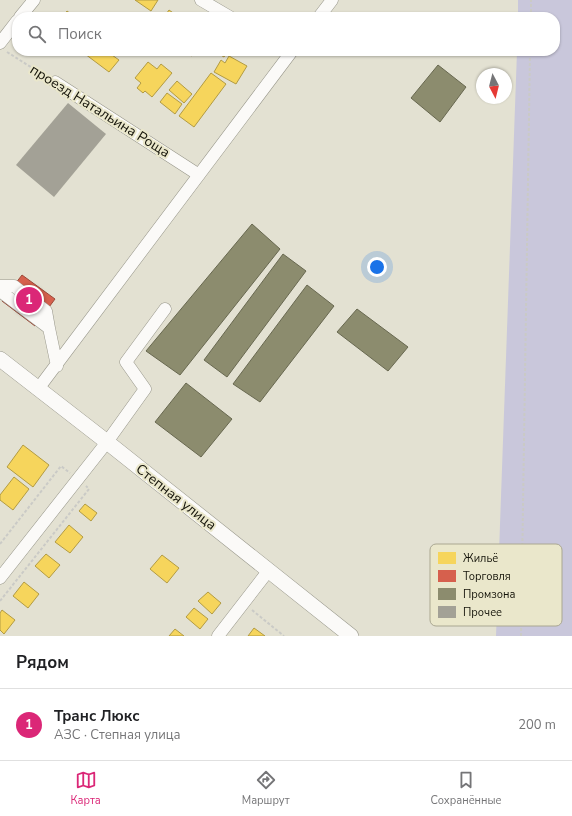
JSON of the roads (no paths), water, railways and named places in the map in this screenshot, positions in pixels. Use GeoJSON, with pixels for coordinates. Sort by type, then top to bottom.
{"type":"FeatureCollection","features":[{"type":"Feature","properties":{"kind":"main road","name":"Степная улица"},"geometry":{"type":"LineString","coordinates":[[0,359],[351,636]]}},
{"type":"Feature","properties":{"kind":"street"},"geometry":{"type":"LineString","coordinates":[[24,12],[34,0]]}},
{"type":"Feature","properties":{"kind":"street"},"geometry":{"type":"LineString","coordinates":[[201,0],[221,12]]}},
{"type":"Feature","properties":{"kind":"street"},"geometry":{"type":"LineString","coordinates":[[323,12],[332,0]]}},
{"type":"Feature","properties":{"kind":"street"},"geometry":{"type":"LineString","coordinates":[[3,47],[12,30]]}},
{"type":"Feature","properties":{"kind":"street"},"geometry":{"type":"LineString","coordinates":[[38,389],[287,56]]}},
{"type":"Feature","properties":{"kind":"street","name":"проезд Натальина Роща"},"geometry":{"type":"LineString","coordinates":[[55,82],[199,175]]}},
{"type":"Feature","properties":{"kind":"street"},"geometry":{"type":"LineString","coordinates":[[0,286],[14,286],[46,311],[56,366]]}},
{"type":"Feature","properties":{"kind":"street"},"geometry":{"type":"LineString","coordinates":[[0,291],[49,328]]}},
{"type":"Feature","properties":{"kind":"street"},"geometry":{"type":"LineString","coordinates":[[0,578],[107,442],[145,389],[126,362],[165,309]]}},
{"type":"Feature","properties":{"kind":"street"},"geometry":{"type":"LineString","coordinates":[[218,636],[269,570]]}},
{"type":"Feature","properties":{"kind":"place","name":"Транс Люкс"},"geometry":{"type":"Point","coordinates":[29,300]}}]}
